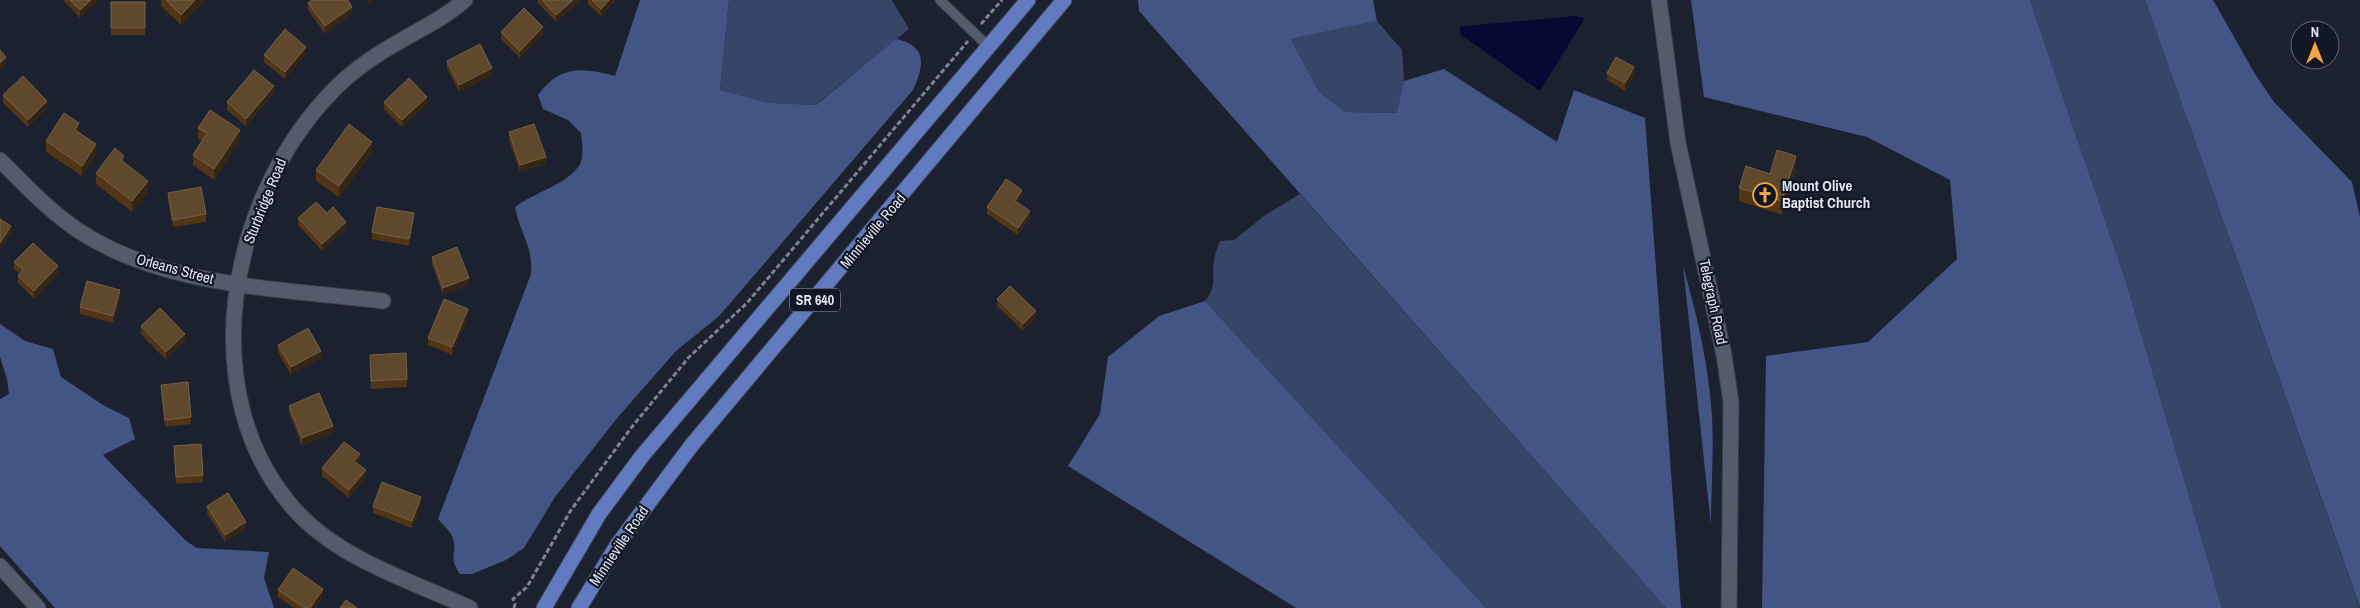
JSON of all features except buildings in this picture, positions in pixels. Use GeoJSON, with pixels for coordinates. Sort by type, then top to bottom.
{"type":"FeatureCollection","features":[{"type":"Feature","properties":{"kind":"main road","name":"Minnieville Road"},"geometry":{"type":"LineString","coordinates":[[544,608],[600,514],[642,456],[688,399],[1028,0]]}},
{"type":"Feature","properties":{"kind":"main road","name":"Minnieville Road"},"geometry":{"type":"LineString","coordinates":[[579,608],[618,544],[691,446],[1064,0]]}},
{"type":"Feature","properties":{"kind":"street","name":"Sturbridge Road"},"geometry":{"type":"LineString","coordinates":[[465,0],[433,23],[375,56],[348,76],[310,114],[291,142],[275,171],[253,223],[238,284],[234,337],[236,374],[242,408],[250,436],[274,483],[295,510],[316,530],[340,547],[470,608]]}},
{"type":"Feature","properties":{"kind":"street","name":"Telegraph Road"},"geometry":{"type":"LineString","coordinates":[[1659,0],[1678,143],[1724,355],[1731,402],[1729,608]]}},
{"type":"Feature","properties":{"kind":"street","name":"Orleans Street"},"geometry":{"type":"LineString","coordinates":[[0,160],[53,211],[79,231],[108,248],[148,263],[192,275],[238,284],[383,301]]}},
{"type":"Feature","properties":{"kind":"street"},"geometry":{"type":"LineString","coordinates":[[0,566],[38,608]]}},
{"type":"Feature","properties":{"kind":"lane"},"geometry":{"type":"LineString","coordinates":[[940,0],[989,47]]}},
{"type":"Feature","properties":{"kind":"path"},"geometry":{"type":"LineString","coordinates":[[514,608],[513,599],[527,587],[571,510],[631,428],[689,357],[747,303],[1002,0]]}},
{"type":"Feature","properties":{"kind":"shaded area"},"geometry":{"type":"Polygon","coordinates":[[[640,0],[729,0],[720,90],[770,103],[816,105],[896,39],[914,47],[921,58],[917,81],[913,90],[718,317],[676,351],[618,417],[555,497],[524,548],[506,560],[472,574],[460,574],[453,559],[454,544],[452,536],[438,519],[531,274],[530,255],[515,207],[565,179],[578,167],[582,155],[581,133],[568,120],[543,109],[538,95],[546,85],[563,73],[583,70],[615,76],[640,0]]]}},
{"type":"Feature","properties":{"kind":"shaded area"},"geometry":{"type":"Polygon","coordinates":[[[729,0],[892,0],[909,29],[815,105],[770,103],[720,90],[729,0]]]}},
{"type":"Feature","properties":{"kind":"shaded area"},"geometry":{"type":"Polygon","coordinates":[[[1138,0],[1373,0],[1377,21],[1291,39],[1319,92],[1345,112],[1397,113],[1404,81],[1444,69],[1557,142],[1574,90],[1645,118],[1681,608],[1666,608],[1139,11],[1138,0]]]}},
{"type":"Feature","properties":{"kind":"shaded area"},"geometry":{"type":"Polygon","coordinates":[[[1691,0],[2030,0],[2126,282],[2222,608],[1762,608],[1766,356],[1868,342],[1957,259],[1950,180],[1867,137],[1704,97],[1691,0]]]}},
{"type":"Feature","properties":{"kind":"shaded area"},"geometry":{"type":"Polygon","coordinates":[[[2030,0],[2145,0],[2360,608],[2222,608],[2126,282],[2030,0]]]}},
{"type":"Feature","properties":{"kind":"shaded area"},"geometry":{"type":"Polygon","coordinates":[[[2145,0],[2213,0],[2255,74],[2274,102],[2352,182],[2360,217],[2360,607],[2145,0]]]}},
{"type":"Feature","properties":{"kind":"shaded area"},"geometry":{"type":"Polygon","coordinates":[[[1575,16],[1584,18],[1582,23],[1540,91],[1460,34],[1460,27],[1465,26],[1575,16]]]}},
{"type":"Feature","properties":{"kind":"shaded area"},"geometry":{"type":"Polygon","coordinates":[[[1377,21],[1402,50],[1404,81],[1398,113],[1345,112],[1319,92],[1291,39],[1377,21]]]}},
{"type":"Feature","properties":{"kind":"shaded area"},"geometry":{"type":"Polygon","coordinates":[[[1300,194],[1666,608],[1486,608],[1205,301],[1212,289],[1214,263],[1220,241],[1234,240],[1264,216],[1300,194]]]}},
{"type":"Feature","properties":{"kind":"shaded area"},"geometry":{"type":"Polygon","coordinates":[[[1683,266],[1702,341],[1708,379],[1713,444],[1711,525],[1683,266]]]}},
{"type":"Feature","properties":{"kind":"shaded area"},"geometry":{"type":"Polygon","coordinates":[[[1205,301],[1486,608],[1296,608],[1068,466],[1100,414],[1108,357],[1159,316],[1205,301]]]}},
{"type":"Feature","properties":{"kind":"shaded area"},"geometry":{"type":"Polygon","coordinates":[[[0,324],[25,341],[53,349],[61,377],[103,405],[129,418],[135,439],[103,455],[186,541],[197,548],[269,552],[264,578],[274,608],[55,608],[0,546],[0,399],[9,394],[7,379],[0,357],[0,324]]]}},
{"type":"Feature","properties":{"kind":"place","name":"Mount Olive Baptist Church"},"geometry":{"type":"Point","coordinates":[1765,195]}}]}
